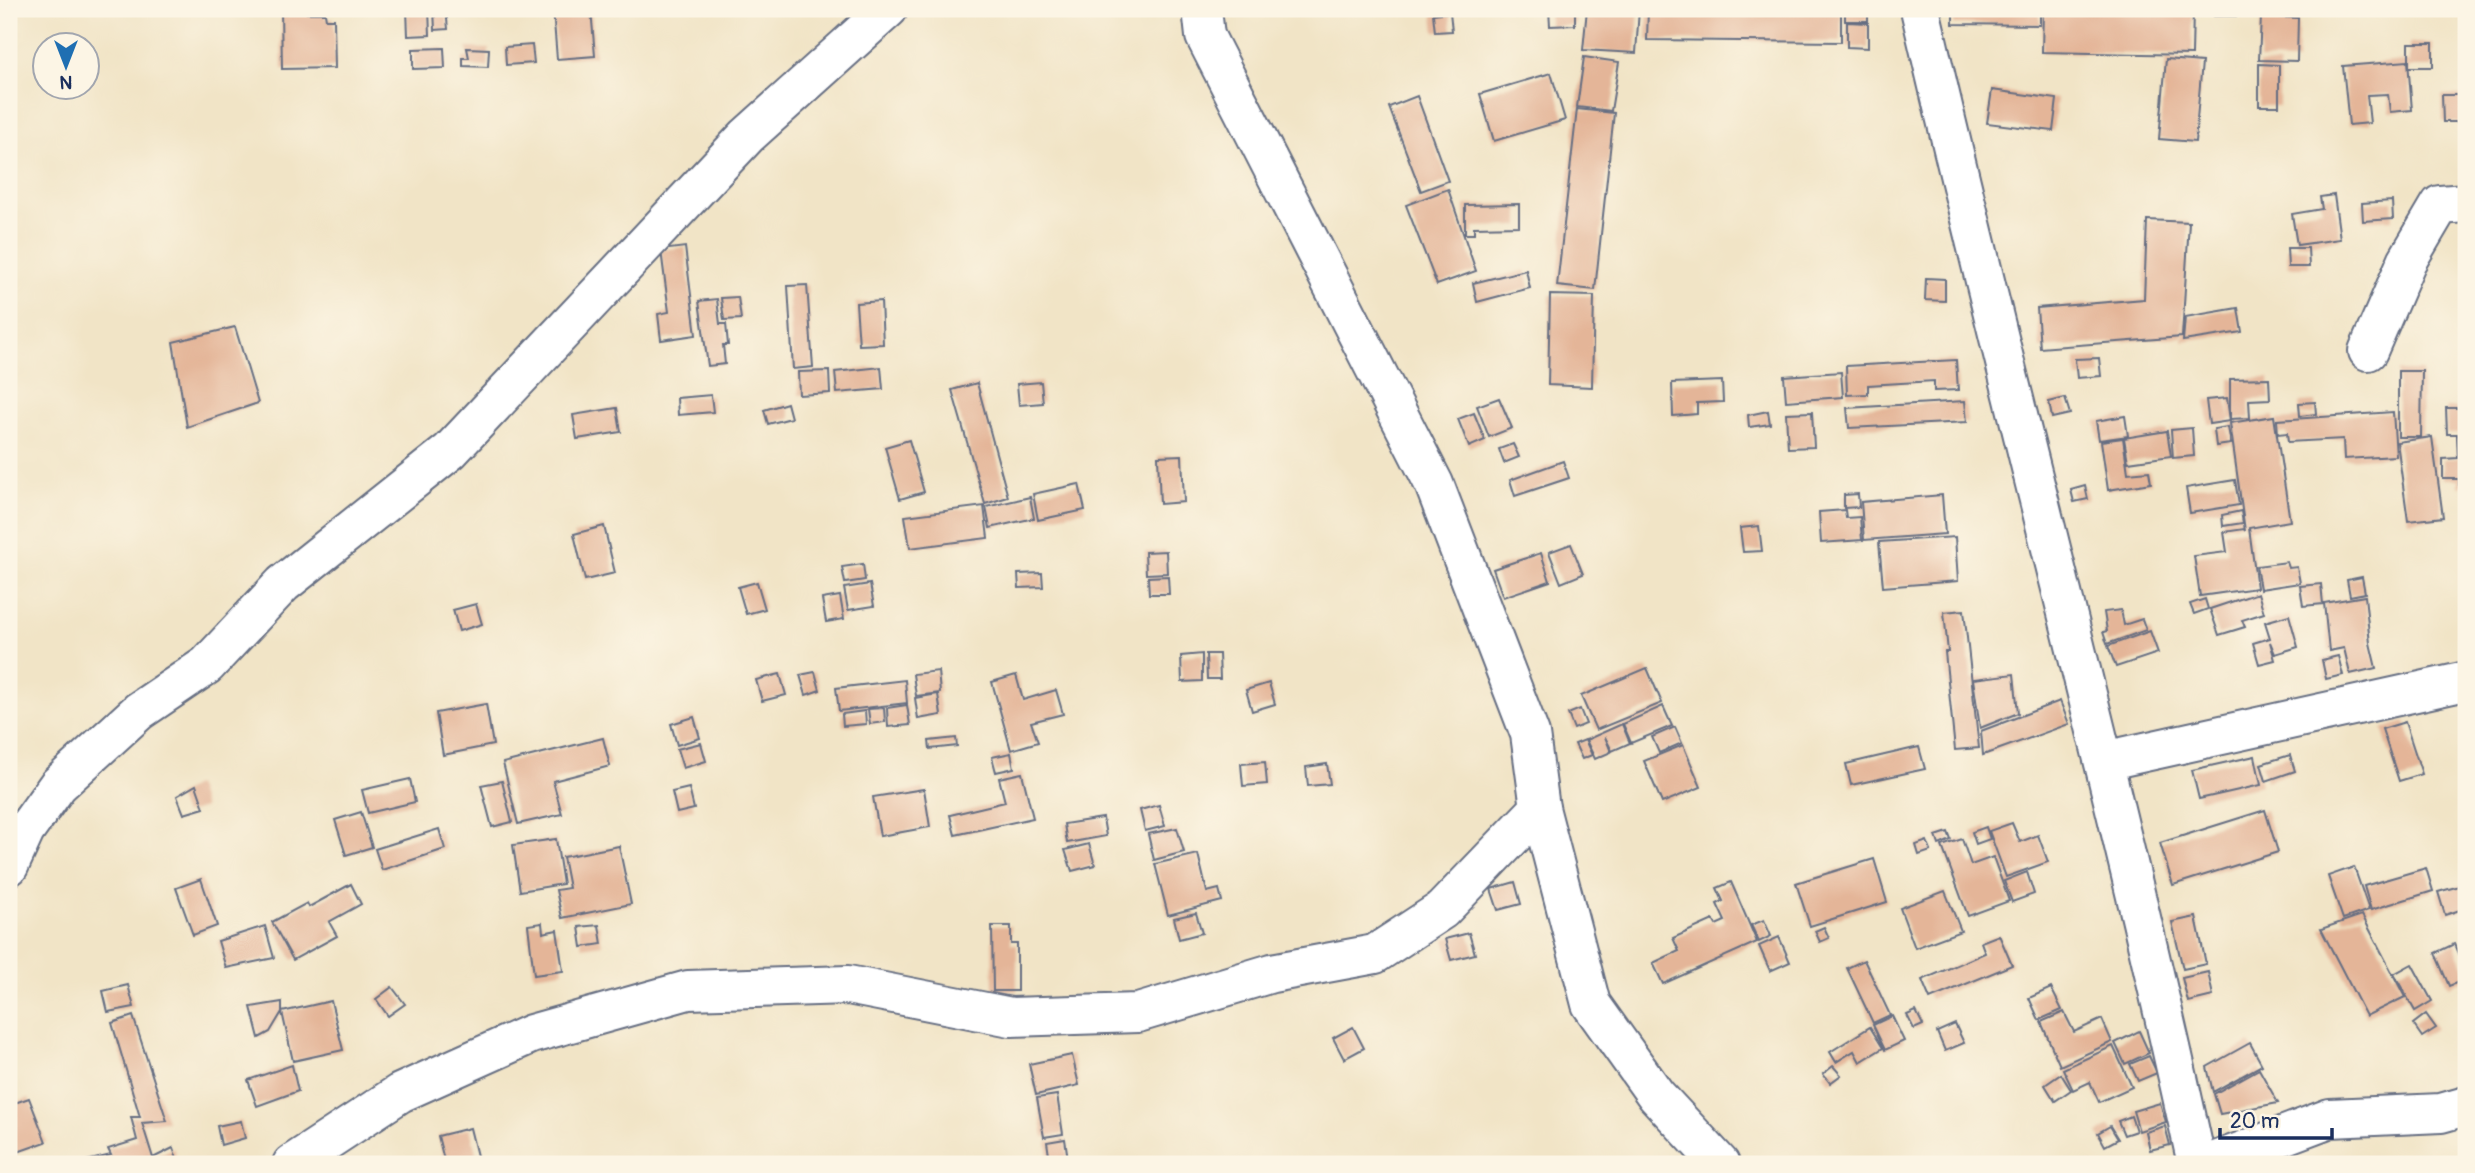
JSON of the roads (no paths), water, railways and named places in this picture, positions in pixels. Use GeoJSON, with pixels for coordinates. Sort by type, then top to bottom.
{"type":"FeatureCollection","features":[{"type":"Feature","properties":{"kind":"street"},"geometry":{"type":"LineString","coordinates":[[9,866],[25,831],[58,785],[139,711],[208,665],[283,584],[450,451],[747,136],[888,9]]}},
{"type":"Feature","properties":{"kind":"street"},"geometry":{"type":"LineString","coordinates":[[1202,9],[1205,36],[1434,484],[1530,734],[1540,808],[1591,1004],[1656,1095],[1720,1164]]}},
{"type":"Feature","properties":{"kind":"street"},"geometry":{"type":"LineString","coordinates":[[1920,9],[1962,194],[2104,761],[2197,1164]]}},
{"type":"Feature","properties":{"kind":"street"},"geometry":{"type":"LineString","coordinates":[[2368,351],[2407,261],[2440,205],[2466,203]]}},
{"type":"Feature","properties":{"kind":"street"},"geometry":{"type":"LineString","coordinates":[[2104,761],[2466,681]]}},
{"type":"Feature","properties":{"kind":"street"},"geometry":{"type":"LineString","coordinates":[[292,1164],[400,1093],[531,1034],[688,989],[848,985],[1011,1017],[1138,1013],[1272,973],[1375,954],[1441,910],[1540,808]]}},
{"type":"Feature","properties":{"kind":"street"},"geometry":{"type":"LineString","coordinates":[[2208,1164],[2330,1118],[2441,1113],[2466,1106]]}}]}
